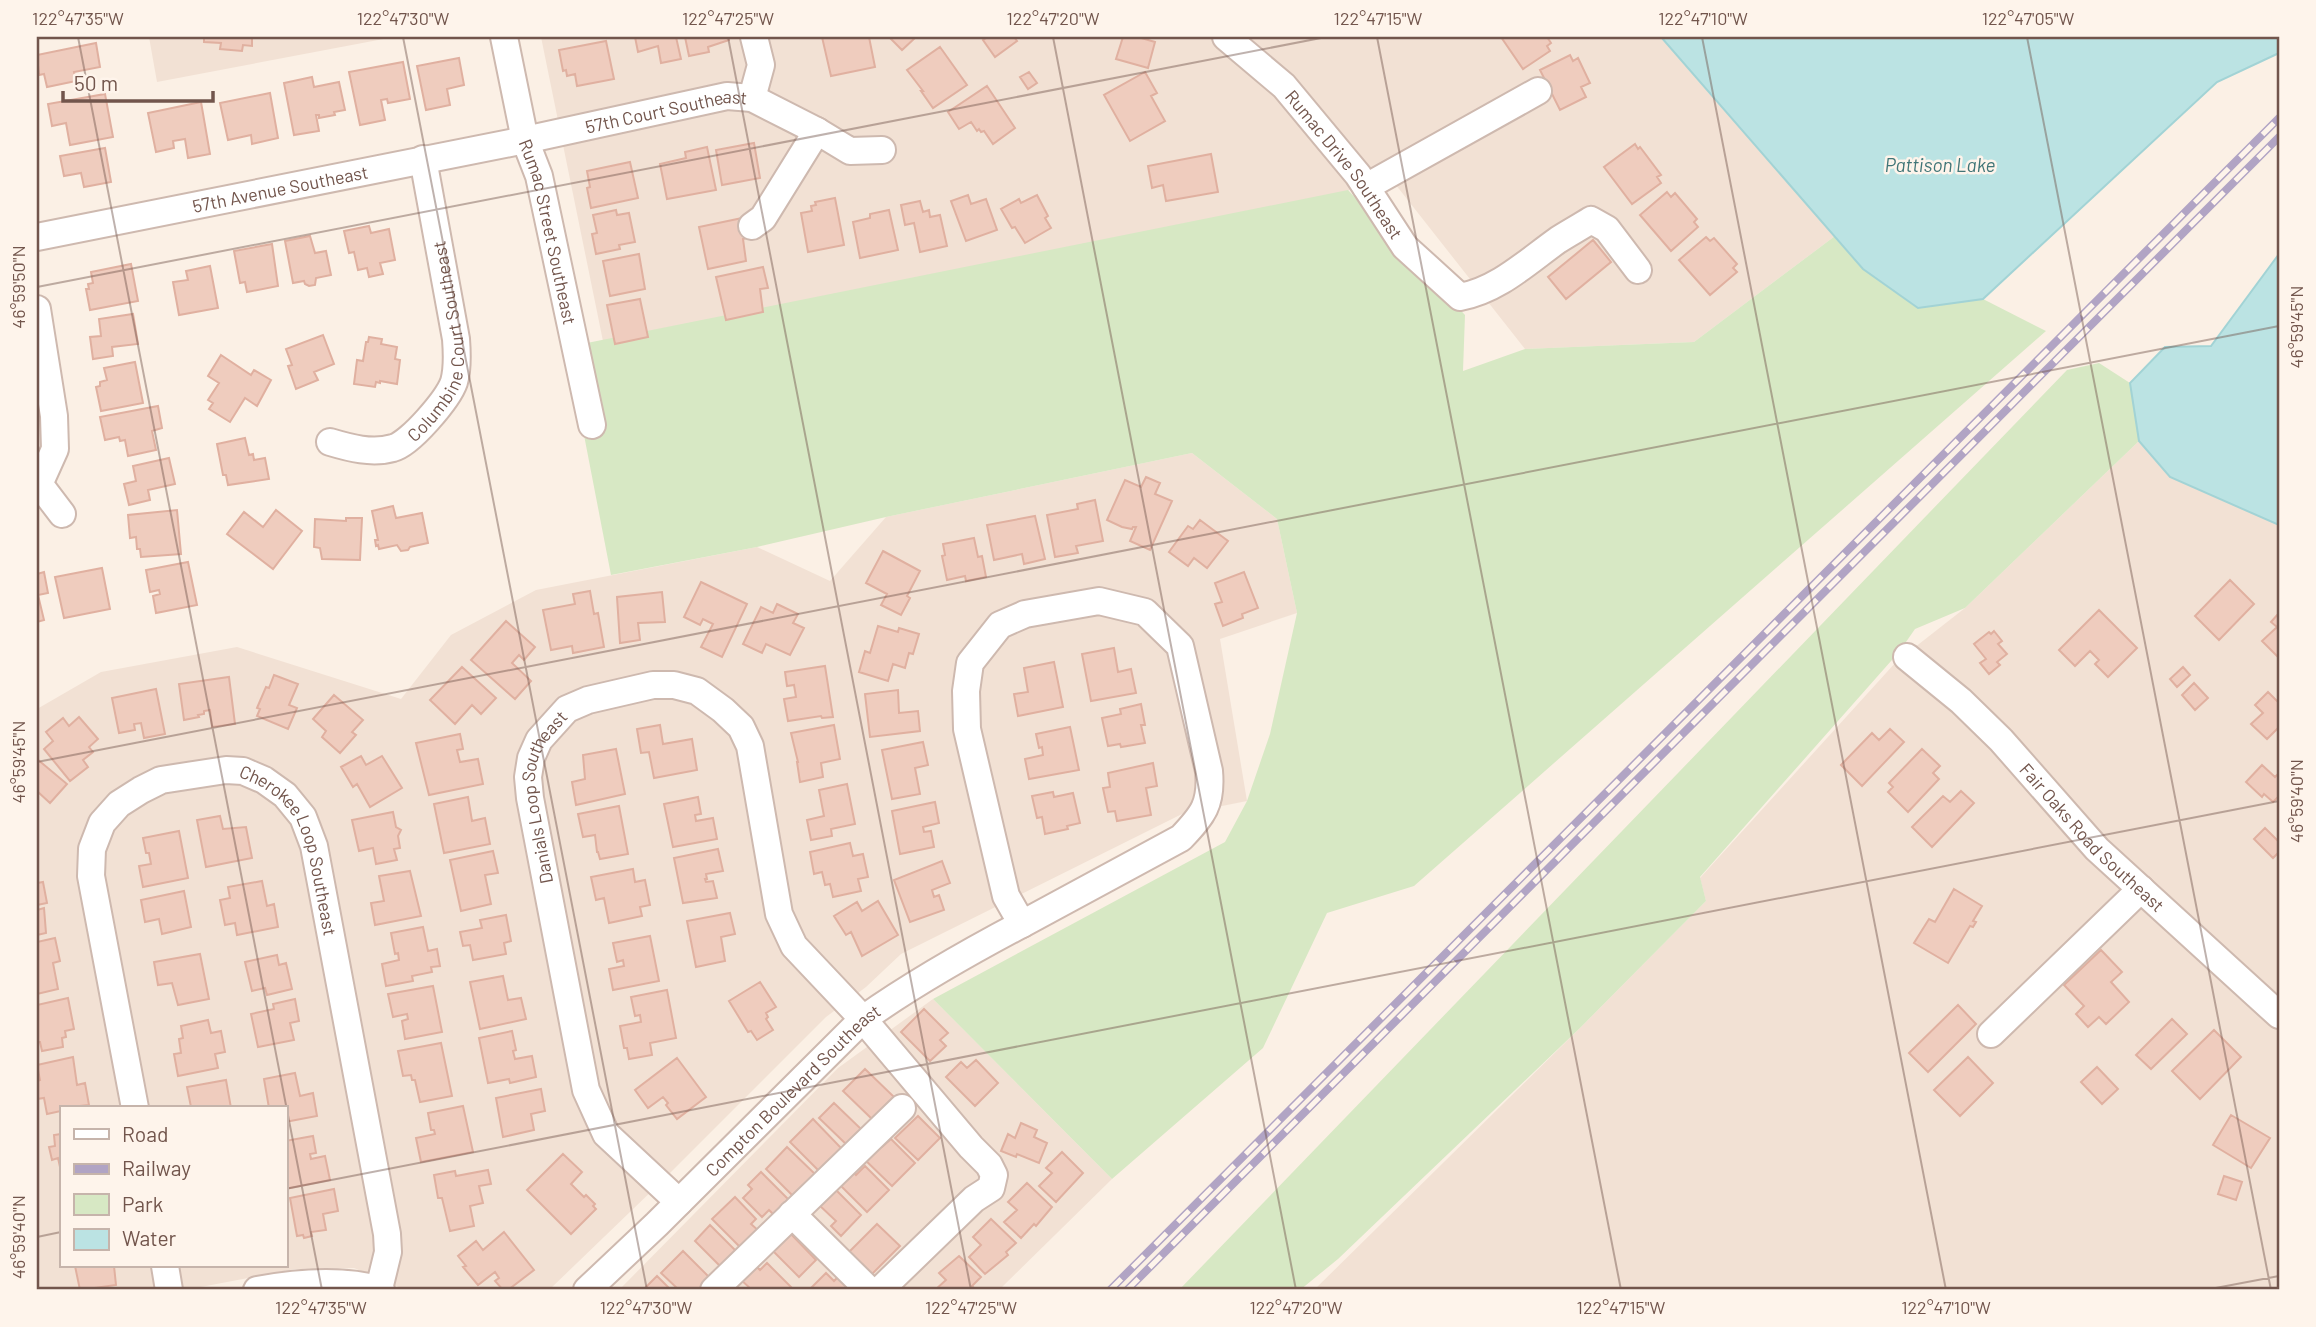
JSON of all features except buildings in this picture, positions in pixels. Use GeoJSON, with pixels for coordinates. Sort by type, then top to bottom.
{"type":"FeatureCollection","features":[{"type":"Feature","properties":{"kind":"street","name":"Rumac Street Southeast"},"geometry":{"type":"LineString","coordinates":[[504,37],[525,140],[539,176],[592,425]]}},
{"type":"Feature","properties":{"kind":"street"},"geometry":{"type":"LineString","coordinates":[[752,98],[761,65],[754,37]]}},
{"type":"Feature","properties":{"kind":"street","name":"Rumac Drive Southeast"},"geometry":{"type":"LineString","coordinates":[[1226,37],[1284,86],[1366,187],[1405,247],[1460,297],[1476,294],[1509,276],[1591,220],[1607,229],[1638,270]]}},
{"type":"Feature","properties":{"kind":"street"},"geometry":{"type":"LineString","coordinates":[[1366,187],[1538,91]]}},
{"type":"Feature","properties":{"kind":"street","name":"57th Court Southeast"},"geometry":{"type":"LineString","coordinates":[[525,140],[727,96],[752,98],[850,150],[881,149]]}},
{"type":"Feature","properties":{"kind":"street"},"geometry":{"type":"LineString","coordinates":[[752,226],[763,218],[817,131]]}},
{"type":"Feature","properties":{"kind":"street","name":"57th Avenue Southeast"},"geometry":{"type":"LineString","coordinates":[[37,237],[525,140]]}},
{"type":"Feature","properties":{"kind":"street","name":"Columbine Court Southeast"},"geometry":{"type":"LineString","coordinates":[[330,442],[353,449],[374,451],[396,448],[422,426],[443,401],[454,382],[458,356],[456,339],[423,159]]}},
{"type":"Feature","properties":{"kind":"street"},"geometry":{"type":"LineString","coordinates":[[37,309],[54,416],[55,449],[38,487],[62,513]]}},
{"type":"Feature","properties":{"kind":"street","name":"Compton Boulevard Southeast"},"geometry":{"type":"LineString","coordinates":[[587,1290],[863,1019],[948,963],[1022,924],[1181,838],[1201,817],[1210,790],[1209,771],[1180,646],[1144,612],[1099,600],[1025,614],[1000,625],[970,663],[966,691],[967,729],[1006,895],[1022,924]]}},
{"type":"Feature","properties":{"kind":"street","name":"Fair Oaks Road Southeast"},"geometry":{"type":"LineString","coordinates":[[1907,657],[1961,701],[2001,740],[2090,842],[2279,1015]]}},
{"type":"Feature","properties":{"kind":"street","name":"Danials Loop Southeast"},"geometry":{"type":"LineString","coordinates":[[679,1202],[606,1134],[586,1090],[532,811],[528,777],[531,758],[539,740],[567,709],[588,700],[653,685],[674,685],[697,691],[741,727],[750,746],[779,914],[794,946],[863,1019],[971,1147],[989,1164],[994,1175],[991,1188],[974,1199],[880,1290]]}},
{"type":"Feature","properties":{"kind":"street","name":"Cherokee Loop Southeast"},"geometry":{"type":"LineString","coordinates":[[135,1106],[91,876],[92,849],[102,823],[118,804],[141,790],[161,780],[226,769],[243,771],[264,780],[285,795],[303,817],[314,846],[387,1234],[388,1252],[380,1290]]}},
{"type":"Feature","properties":{"kind":"street"},"geometry":{"type":"LineString","coordinates":[[1990,1034],[2141,889]]}},
{"type":"Feature","properties":{"kind":"street"},"geometry":{"type":"LineString","coordinates":[[714,1290],[902,1108]]}},
{"type":"Feature","properties":{"kind":"street"},"geometry":{"type":"LineString","coordinates":[[792,1214],[869,1290]]}},
{"type":"Feature","properties":{"kind":"street"},"geometry":{"type":"LineString","coordinates":[[165,1268],[169,1290]]}},
{"type":"Feature","properties":{"kind":"street"},"geometry":{"type":"LineString","coordinates":[[257,1290],[291,1283],[359,1286],[380,1290]]}},
{"type":"Feature","properties":{"kind":"shaded area"},"geometry":{"type":"Polygon","coordinates":[[[149,37],[394,37],[157,82],[149,37]]]}},
{"type":"Feature","properties":{"kind":"shaded area"},"geometry":{"type":"Polygon","coordinates":[[[541,37],[1661,37],[1835,236],[1694,342],[1525,349],[1381,166],[1341,196],[604,346],[541,37]]]}},
{"type":"Feature","properties":{"kind":"shaded area"},"geometry":{"type":"Polygon","coordinates":[[[2139,441],[2170,477],[2279,525],[2279,1290],[1314,1290],[1706,901],[1700,878],[1896,662],[1965,608],[2139,441]]]}},
{"type":"Feature","properties":{"kind":"shaded area"},"geometry":{"type":"Polygon","coordinates":[[[1192,453],[1277,519],[1297,613],[1220,639],[1247,801],[1182,814],[901,954],[866,987],[826,1017],[549,1290],[406,1290],[354,1268],[295,1269],[185,1290],[37,1290],[37,709],[101,672],[237,647],[401,699],[451,635],[536,590],[757,547],[830,581],[886,517],[1192,453]]]}},
{"type":"Feature","properties":{"kind":"shaded area"},"geometry":{"type":"Polygon","coordinates":[[[933,999],[1112,1179],[999,1290],[619,1290],[838,1068],[933,999]]]}},
{"type":"Feature","properties":{"kind":"green space"},"geometry":{"type":"Polygon","coordinates":[[[1348,190],[1465,315],[1463,371],[1525,349],[1694,342],[1835,236],[1918,308],[1983,299],[2046,331],[1414,886],[1327,913],[1263,1048],[1112,1179],[933,999],[1225,842],[1247,801],[1270,734],[1297,613],[1277,519],[1192,453],[757,547],[611,575],[567,347],[1348,190]]]}},
{"type":"Feature","properties":{"kind":"green space"},"geometry":{"type":"Polygon","coordinates":[[[2099,363],[2130,383],[2139,441],[1965,608],[1915,629],[1899,652],[1700,877],[1706,901],[1580,1028],[1338,1259],[1300,1290],[1179,1290],[2067,370],[2099,363]]]}},
{"type":"Feature","properties":{"kind":"water","name":"Pattison Lake"},"geometry":{"type":"Polygon","coordinates":[[[1661,37],[2279,37],[2279,53],[2217,82],[1983,299],[1918,308],[1863,269],[1661,37]]]}},
{"type":"Feature","properties":{"kind":"water"},"geometry":{"type":"Polygon","coordinates":[[[2279,254],[2279,525],[2170,477],[2139,441],[2130,383],[2165,347],[2211,346],[2279,254]]]}},
{"type":"Feature","properties":{"kind":"railway"},"geometry":{"type":"LineString","coordinates":[[1110,1290],[2279,118]]}},
{"type":"Feature","properties":{"kind":"railway"},"geometry":{"type":"LineString","coordinates":[[1127,1290],[2279,137]]}}]}
